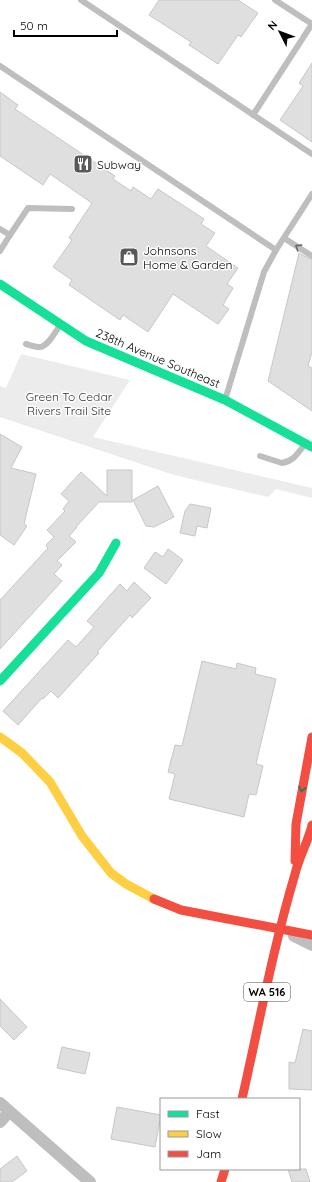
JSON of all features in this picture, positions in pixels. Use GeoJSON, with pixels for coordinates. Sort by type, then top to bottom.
{"type":"FeatureCollection","features":[{"type":"Feature","properties":{"kind":"street","name":"238th Avenue Southeast"},"geometry":{"type":"LineString","coordinates":[[0,284],[86,341],[225,400],[309,445]]}},
{"type":"Feature","properties":{"kind":"street"},"geometry":{"type":"LineString","coordinates":[[0,681],[100,573],[116,543]]}},
{"type":"Feature","properties":{"kind":"street"},"geometry":{"type":"LineString","coordinates":[[0,737],[22,753],[46,778],[96,855],[110,872],[126,884],[158,902],[181,910],[312,935]]}},
{"type":"Feature","properties":{"kind":"street","name":"WA 516"},"geometry":{"type":"LineString","coordinates":[[295,872],[296,824],[312,737]]}},
{"type":"Feature","properties":{"kind":"street","name":"WA 516"},"geometry":{"type":"LineString","coordinates":[[242,1098],[280,930],[295,872],[309,837],[312,825]]}},
{"type":"Feature","properties":{"kind":"street"},"geometry":{"type":"LineString","coordinates":[[280,930],[312,945]]}},
{"type":"Feature","properties":{"kind":"street"},"geometry":{"type":"LineString","coordinates":[[0,1103],[90,1182]]}},
{"type":"Feature","properties":{"kind":"street"},"geometry":{"type":"LineString","coordinates":[[0,1122],[9,1112]]}},
{"type":"Feature","properties":{"kind":"street"},"geometry":{"type":"LineString","coordinates":[[221,1182],[225,1170]]}},
{"type":"Feature","properties":{"kind":"lane"},"geometry":{"type":"LineString","coordinates":[[81,0],[312,154]]}},
{"type":"Feature","properties":{"kind":"lane"},"geometry":{"type":"LineString","coordinates":[[253,115],[312,24],[275,0]]}},
{"type":"Feature","properties":{"kind":"lane"},"geometry":{"type":"LineString","coordinates":[[0,66],[276,250]]}},
{"type":"Feature","properties":{"kind":"lane"},"geometry":{"type":"LineString","coordinates":[[225,400],[264,272],[276,250],[312,194]]}},
{"type":"Feature","properties":{"kind":"lane"},"geometry":{"type":"LineString","coordinates":[[0,251],[28,208],[72,209]]}},
{"type":"Feature","properties":{"kind":"lane"},"geometry":{"type":"LineString","coordinates":[[0,229],[10,235]]}},
{"type":"Feature","properties":{"kind":"lane"},"geometry":{"type":"LineString","coordinates":[[284,238],[312,256]]}},
{"type":"Feature","properties":{"kind":"lane"},"geometry":{"type":"LineString","coordinates":[[26,344],[39,347],[42,346],[49,341],[61,324]]}},
{"type":"Feature","properties":{"kind":"lane"},"geometry":{"type":"LineString","coordinates":[[260,456],[282,463],[291,461],[309,445]]}},
{"type":"Feature","properties":{"kind":"green space","name":"Green To Cedar Rivers Trail Site"},"geometry":{"type":"Polygon","coordinates":[[[21,354],[130,380],[93,437],[312,488],[312,498],[276,489],[268,497],[174,475],[0,417],[0,386],[6,388],[21,354]]]}},
{"type":"Feature","properties":{"kind":"building"},"geometry":{"type":"Polygon","coordinates":[[[159,0],[238,0],[258,13],[241,37],[238,35],[218,64],[189,45],[191,42],[149,15],[159,0]]]}},
{"type":"Feature","properties":{"kind":"building"},"geometry":{"type":"Polygon","coordinates":[[[312,63],[312,142],[280,120],[303,86],[299,83],[312,63]]]}},
{"type":"Feature","properties":{"kind":"building","name":"Johnsons Home & Garden"},"geometry":{"type":"Polygon","coordinates":[[[0,92],[18,105],[15,109],[115,176],[113,179],[131,191],[133,187],[151,199],[158,189],[204,219],[201,224],[215,233],[206,246],[238,268],[227,284],[233,288],[223,305],[229,309],[218,324],[173,294],[148,332],[123,315],[120,320],[69,285],[72,280],[53,267],[72,240],[69,238],[92,203],[50,174],[43,185],[0,156],[0,92]]]}},
{"type":"Feature","properties":{"kind":"building"},"geometry":{"type":"Polygon","coordinates":[[[299,253],[312,260],[312,352],[308,366],[312,368],[312,411],[268,381],[299,253]]]}},
{"type":"Feature","properties":{"kind":"building"},"geometry":{"type":"Polygon","coordinates":[[[0,434],[22,447],[11,468],[36,474],[24,524],[27,526],[14,545],[0,535],[0,434]]]}},
{"type":"Feature","properties":{"kind":"building"},"geometry":{"type":"Polygon","coordinates":[[[107,470],[132,470],[132,502],[99,502],[76,527],[69,536],[76,542],[57,561],[62,565],[54,574],[62,581],[0,649],[0,600],[48,548],[46,545],[54,537],[47,530],[65,511],[63,509],[69,501],[61,494],[81,472],[107,496],[107,470]]]}},
{"type":"Feature","properties":{"kind":"building"},"geometry":{"type":"Polygon","coordinates":[[[158,486],[174,517],[154,527],[146,526],[133,500],[158,486]]]}},
{"type":"Feature","properties":{"kind":"building"},"geometry":{"type":"Polygon","coordinates":[[[190,504],[211,508],[207,528],[197,526],[195,536],[180,533],[185,511],[190,504]]]}},
{"type":"Feature","properties":{"kind":"building"},"geometry":{"type":"Polygon","coordinates":[[[168,549],[183,560],[166,584],[144,568],[155,552],[163,557],[168,549]]]}},
{"type":"Feature","properties":{"kind":"building"},"geometry":{"type":"Polygon","coordinates":[[[134,582],[151,598],[132,618],[130,615],[97,652],[99,653],[58,698],[51,691],[43,699],[42,698],[18,725],[3,711],[68,640],[76,647],[94,627],[87,621],[120,584],[127,591],[134,582]]]}},
{"type":"Feature","properties":{"kind":"building"},"geometry":{"type":"Polygon","coordinates":[[[202,661],[236,669],[237,663],[256,668],[255,674],[276,679],[256,764],[263,766],[256,795],[249,794],[244,817],[169,799],[175,774],[168,772],[175,745],[182,746],[202,661]]]}},
{"type":"Feature","properties":{"kind":"building"},"geometry":{"type":"Polygon","coordinates":[[[0,999],[27,1027],[14,1040],[0,1026],[0,999]]]}},
{"type":"Feature","properties":{"kind":"building"},"geometry":{"type":"Polygon","coordinates":[[[303,1029],[312,1031],[312,1090],[289,1089],[289,1062],[295,1063],[303,1029]]]}},
{"type":"Feature","properties":{"kind":"building"},"geometry":{"type":"Polygon","coordinates":[[[62,1047],[90,1053],[85,1074],[57,1068],[62,1047]]]}},
{"type":"Feature","properties":{"kind":"building"},"geometry":{"type":"Polygon","coordinates":[[[117,1107],[160,1115],[155,1147],[111,1139],[117,1107]]]}},
{"type":"Feature","properties":{"kind":"building"},"geometry":{"type":"Polygon","coordinates":[[[17,1156],[27,1171],[12,1182],[0,1182],[0,1169],[17,1156]]]}},
{"type":"Feature","properties":{"kind":"building"},"geometry":{"type":"Polygon","coordinates":[[[306,1169],[310,1182],[292,1182],[288,1170],[306,1169]]]}},
{"type":"Feature","properties":{"kind":"traffic: fast"},"geometry":{"type":"LineString","coordinates":[[0,284],[86,341],[225,400],[312,447]]}},
{"type":"Feature","properties":{"kind":"traffic: fast"},"geometry":{"type":"LineString","coordinates":[[0,681],[99,573],[116,543]]}},
{"type":"Feature","properties":{"kind":"traffic: slow"},"geometry":{"type":"LineString","coordinates":[[0,737],[22,753],[50,782],[82,836],[111,873],[126,884],[154,899]]}},
{"type":"Feature","properties":{"kind":"traffic: jam"},"geometry":{"type":"LineString","coordinates":[[295,861],[296,824],[312,737]]}},
{"type":"Feature","properties":{"kind":"traffic: jam"},"geometry":{"type":"LineString","coordinates":[[242,1098],[287,902],[312,825]]}},
{"type":"Feature","properties":{"kind":"traffic: jam"},"geometry":{"type":"LineString","coordinates":[[154,899],[181,910],[312,935]]}},
{"type":"Feature","properties":{"kind":"traffic: jam"},"geometry":{"type":"LineString","coordinates":[[221,1182],[225,1170]]}},
{"type":"Feature","properties":{"kind":"place","name":"Subway"},"geometry":{"type":"Point","coordinates":[83,164]}},
{"type":"Feature","properties":{"kind":"place","name":"Johnsons Home & Garden"},"geometry":{"type":"Point","coordinates":[129,257]}}]}
